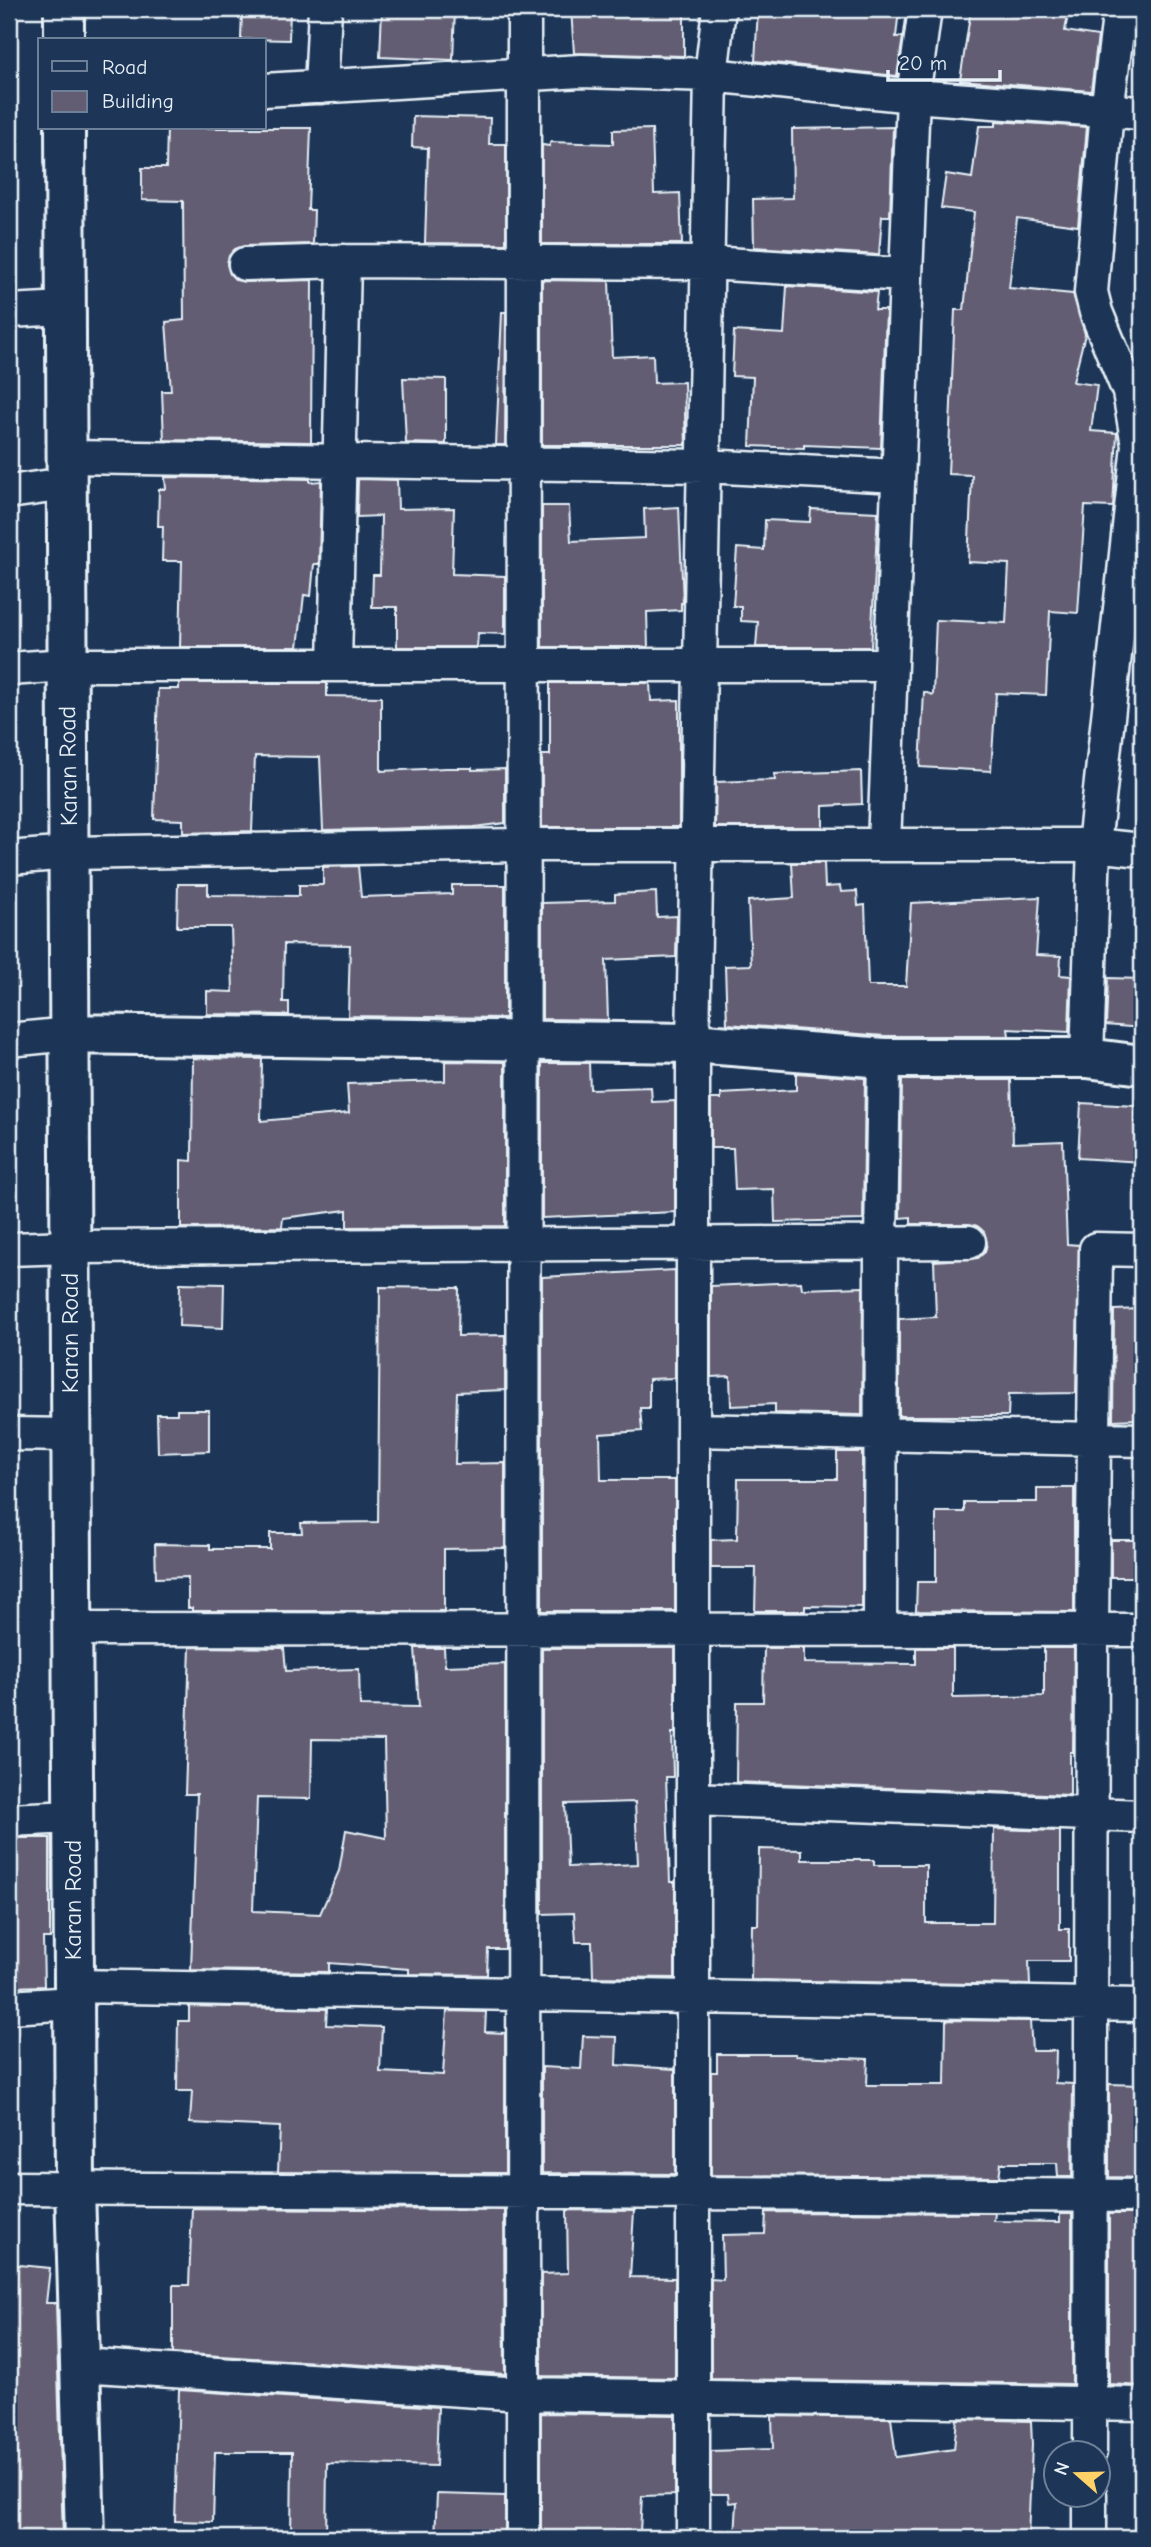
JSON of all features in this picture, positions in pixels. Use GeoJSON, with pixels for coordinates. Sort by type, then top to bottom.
{"type":"FeatureCollection","features":[{"type":"Feature","properties":{"kind":"street"},"geometry":{"type":"LineString","coordinates":[[64,9],[64,38]]}},
{"type":"Feature","properties":{"kind":"street"},"geometry":{"type":"LineString","coordinates":[[321,87],[325,9]]}},
{"type":"Feature","properties":{"kind":"street"},"geometry":{"type":"LineString","coordinates":[[523,2538],[524,9]]}},
{"type":"Feature","properties":{"kind":"street"},"geometry":{"type":"LineString","coordinates":[[693,2538],[693,1043],[711,75],[719,9]]}},
{"type":"Feature","properties":{"kind":"street"},"geometry":{"type":"LineString","coordinates":[[884,845],[913,96],[925,9]]}},
{"type":"Feature","properties":{"kind":"street"},"geometry":{"type":"LineString","coordinates":[[1087,1058],[1094,845],[1138,445],[1129,392],[1096,312],[1091,292],[1107,111],[1120,9]]}},
{"type":"Feature","properties":{"kind":"street"},"geometry":{"type":"LineString","coordinates":[[266,90],[581,71],[711,75],[913,96],[1142,113]]}},
{"type":"Feature","properties":{"kind":"street","name":"Karan Road"},"geometry":{"type":"LineString","coordinates":[[65,130],[75,2189],[85,2538]]}},
{"type":"Feature","properties":{"kind":"street"},"geometry":{"type":"LineString","coordinates":[[245,264],[344,261],[708,263],[906,275]]}},
{"type":"Feature","properties":{"kind":"street"},"geometry":{"type":"LineString","coordinates":[[335,665],[344,261]]}},
{"type":"Feature","properties":{"kind":"street"},"geometry":{"type":"LineString","coordinates":[[9,311],[65,308]]}},
{"type":"Feature","properties":{"kind":"street"},"geometry":{"type":"LineString","coordinates":[[9,492],[66,470],[339,461],[704,466],[898,477]]}},
{"type":"Feature","properties":{"kind":"street"},"geometry":{"type":"LineString","coordinates":[[9,669],[67,665],[891,665]]}},
{"type":"Feature","properties":{"kind":"street"},"geometry":{"type":"LineString","coordinates":[[9,858],[69,853],[523,845],[1094,845],[1142,850]]}},
{"type":"Feature","properties":{"kind":"street"},"geometry":{"type":"LineString","coordinates":[[9,1040],[69,1034],[693,1043],[884,1058],[1087,1058],[1142,1065]]}},
{"type":"Feature","properties":{"kind":"street"},"geometry":{"type":"LineString","coordinates":[[880,1630],[884,1058]]}},
{"type":"Feature","properties":{"kind":"street"},"geometry":{"type":"LineString","coordinates":[[9,1250],[70,1247],[969,1242]]}},
{"type":"Feature","properties":{"kind":"street"},"geometry":{"type":"LineString","coordinates":[[1090,2438],[1091,1814],[1096,1249],[1142,1250]]}},
{"type":"Feature","properties":{"kind":"street"},"geometry":{"type":"LineString","coordinates":[[693,1430],[1142,1440]]}},
{"type":"Feature","properties":{"kind":"street"},"geometry":{"type":"LineString","coordinates":[[9,1434],[71,1435]]}},
{"type":"Feature","properties":{"kind":"street"},"geometry":{"type":"LineString","coordinates":[[72,1629],[1142,1630]]}},
{"type":"Feature","properties":{"kind":"street"},"geometry":{"type":"LineString","coordinates":[[693,1799],[1142,1816]]}},
{"type":"Feature","properties":{"kind":"street"},"geometry":{"type":"LineString","coordinates":[[9,1820],[73,1817]]}},
{"type":"Feature","properties":{"kind":"street"},"geometry":{"type":"LineString","coordinates":[[9,2007],[74,1994],[523,1994],[1142,2005]]}},
{"type":"Feature","properties":{"kind":"street"},"geometry":{"type":"LineString","coordinates":[[9,2188],[1142,2196]]}},
{"type":"Feature","properties":{"kind":"street"},"geometry":{"type":"LineString","coordinates":[[80,2365],[523,2394],[1142,2404]]}},
{"type":"Feature","properties":{"kind":"street"},"geometry":{"type":"LineString","coordinates":[[1090,2508],[1090,2538]]}},
{"type":"Feature","properties":{"kind":"building"},"geometry":{"type":"Polygon","coordinates":[[[242,9],[290,9],[289,40],[241,38],[242,9]]]}},
{"type":"Feature","properties":{"kind":"building"},"geometry":{"type":"Polygon","coordinates":[[[382,9],[455,9],[453,60],[380,57],[382,9]]]}},
{"type":"Feature","properties":{"kind":"building"},"geometry":{"type":"Polygon","coordinates":[[[571,9],[684,9],[684,56],[574,53],[571,9]]]}},
{"type":"Feature","properties":{"kind":"building"},"geometry":{"type":"Polygon","coordinates":[[[758,9],[899,9],[896,37],[903,37],[897,76],[755,61],[758,9]]]}},
{"type":"Feature","properties":{"kind":"building"},"geometry":{"type":"Polygon","coordinates":[[[971,9],[1069,9],[1065,31],[1098,36],[1091,91],[960,80],[971,9]]]}},
{"type":"Feature","properties":{"kind":"building"},"geometry":{"type":"Polygon","coordinates":[[[413,116],[490,118],[489,144],[506,144],[506,244],[425,243],[428,148],[412,147],[413,116]]]}},
{"type":"Feature","properties":{"kind":"building"},"geometry":{"type":"Polygon","coordinates":[[[996,121],[1087,127],[1078,226],[1017,218],[1009,288],[1073,294],[1085,334],[1073,382],[1097,385],[1091,431],[1117,433],[1113,507],[1085,506],[1078,613],[1050,611],[1046,695],[996,693],[991,771],[920,767],[924,692],[933,695],[936,620],[1006,623],[1009,564],[968,562],[972,475],[948,474],[955,310],[964,310],[974,212],[941,208],[946,174],[972,178],[979,126],[996,126],[996,121]]]}},
{"type":"Feature","properties":{"kind":"building"},"geometry":{"type":"Polygon","coordinates":[[[893,127],[890,216],[882,216],[879,255],[754,247],[753,199],[793,198],[792,129],[893,127]]]}},
{"type":"Feature","properties":{"kind":"building"},"geometry":{"type":"Polygon","coordinates":[[[311,128],[308,210],[314,210],[313,244],[244,246],[235,249],[227,264],[230,274],[236,280],[245,282],[312,280],[311,442],[164,440],[162,391],[171,391],[166,322],[184,320],[183,201],[142,200],[142,168],[166,168],[167,130],[311,128]]]}},
{"type":"Feature","properties":{"kind":"building"},"geometry":{"type":"Polygon","coordinates":[[[652,129],[654,194],[680,193],[682,244],[542,244],[542,145],[550,146],[550,142],[613,144],[613,130],[652,129]]]}},
{"type":"Feature","properties":{"kind":"building"},"geometry":{"type":"Polygon","coordinates":[[[542,280],[609,281],[612,357],[653,355],[654,383],[684,382],[686,445],[542,445],[542,280]]]}},
{"type":"Feature","properties":{"kind":"building"},"geometry":{"type":"Polygon","coordinates":[[[787,286],[877,292],[875,310],[886,310],[881,448],[750,446],[753,377],[732,376],[734,331],[784,334],[787,286]]]}},
{"type":"Feature","properties":{"kind":"building"},"geometry":{"type":"Polygon","coordinates":[[[502,312],[506,312],[505,445],[496,445],[502,312]]]}},
{"type":"Feature","properties":{"kind":"building"},"geometry":{"type":"Polygon","coordinates":[[[403,378],[446,379],[446,444],[406,443],[403,378]]]}},
{"type":"Feature","properties":{"kind":"building"},"geometry":{"type":"Polygon","coordinates":[[[165,477],[321,481],[319,564],[314,564],[311,596],[304,595],[298,647],[180,647],[182,561],[162,561],[163,526],[158,526],[159,489],[166,489],[165,477]]]}},
{"type":"Feature","properties":{"kind":"building"},"geometry":{"type":"Polygon","coordinates":[[[358,479],[397,480],[398,509],[454,508],[452,574],[505,576],[505,634],[478,633],[477,647],[397,647],[397,607],[372,607],[373,575],[380,575],[381,516],[357,517],[358,479]]]}},
{"type":"Feature","properties":{"kind":"building"},"geometry":{"type":"Polygon","coordinates":[[[542,506],[569,506],[571,541],[645,538],[644,509],[679,507],[683,603],[681,610],[647,612],[648,647],[542,647],[542,506]]]}},
{"type":"Feature","properties":{"kind":"building"},"geometry":{"type":"Polygon","coordinates":[[[811,509],[878,512],[871,647],[756,647],[758,622],[741,621],[741,606],[733,606],[737,548],[764,550],[765,520],[810,522],[811,509]]]}},
{"type":"Feature","properties":{"kind":"building"},"geometry":{"type":"Polygon","coordinates":[[[179,683],[327,683],[327,696],[381,697],[381,771],[505,769],[505,823],[474,827],[323,830],[320,757],[255,756],[252,831],[183,833],[183,820],[154,819],[158,689],[179,689],[179,683]]]}},
{"type":"Feature","properties":{"kind":"building"},"geometry":{"type":"Polygon","coordinates":[[[550,683],[650,683],[651,701],[679,700],[679,827],[542,827],[542,755],[550,755],[550,683]]]}},
{"type":"Feature","properties":{"kind":"building"},"geometry":{"type":"Polygon","coordinates":[[[861,771],[862,804],[823,806],[823,827],[715,827],[716,782],[775,780],[774,774],[861,771]]]}},
{"type":"Feature","properties":{"kind":"building"},"geometry":{"type":"Polygon","coordinates":[[[792,863],[824,863],[825,887],[840,886],[841,892],[857,891],[858,906],[865,905],[868,986],[906,986],[911,903],[1040,897],[1036,955],[1061,956],[1060,975],[1071,976],[1069,1032],[1008,1029],[1009,1036],[885,1036],[727,1024],[725,966],[751,965],[748,901],[794,898],[792,863]]]}},
{"type":"Feature","properties":{"kind":"building"},"geometry":{"type":"Polygon","coordinates":[[[358,866],[361,897],[452,894],[452,885],[505,885],[505,1018],[348,1016],[350,945],[284,944],[283,1002],[289,1002],[289,1015],[207,1014],[207,991],[233,992],[231,927],[177,927],[178,884],[208,884],[208,895],[299,896],[299,885],[323,885],[323,867],[358,866]]]}},
{"type":"Feature","properties":{"kind":"building"},"geometry":{"type":"Polygon","coordinates":[[[656,892],[657,917],[677,916],[676,957],[606,960],[608,1020],[542,1019],[542,903],[615,901],[615,894],[656,892]]]}},
{"type":"Feature","properties":{"kind":"building"},"geometry":{"type":"Polygon","coordinates":[[[1108,978],[1142,979],[1142,1028],[1106,1025],[1108,978]]]}},
{"type":"Feature","properties":{"kind":"building"},"geometry":{"type":"Polygon","coordinates":[[[193,1058],[262,1059],[261,1121],[349,1113],[347,1084],[445,1081],[445,1061],[505,1062],[505,1226],[347,1227],[347,1210],[283,1218],[282,1227],[181,1228],[181,1160],[192,1161],[193,1058]]]}},
{"type":"Feature","properties":{"kind":"building"},"geometry":{"type":"Polygon","coordinates":[[[542,1063],[589,1063],[590,1089],[651,1087],[652,1102],[675,1101],[675,1212],[542,1218],[542,1063]]]}},
{"type":"Feature","properties":{"kind":"building"},"geometry":{"type":"Polygon","coordinates":[[[796,1073],[865,1078],[863,1220],[775,1222],[774,1189],[735,1190],[733,1148],[711,1148],[711,1099],[721,1099],[721,1094],[796,1090],[796,1073]]]}},
{"type":"Feature","properties":{"kind":"building"},"geometry":{"type":"Polygon","coordinates":[[[902,1080],[1011,1080],[1013,1143],[1063,1141],[1067,1244],[1079,1245],[1076,1393],[1009,1394],[1008,1416],[899,1416],[899,1319],[936,1317],[934,1261],[978,1258],[985,1252],[987,1243],[984,1232],[977,1226],[911,1224],[911,1217],[900,1218],[902,1080]]]}},
{"type":"Feature","properties":{"kind":"building"},"geometry":{"type":"Polygon","coordinates":[[[1081,1103],[1135,1106],[1134,1122],[1142,1122],[1142,1162],[1078,1158],[1081,1103]]]}},
{"type":"Feature","properties":{"kind":"building"},"geometry":{"type":"Polygon","coordinates":[[[675,1270],[675,1378],[649,1379],[649,1408],[640,1408],[642,1431],[600,1434],[601,1480],[675,1480],[675,1611],[542,1611],[542,1277],[675,1270]]]}},
{"type":"Feature","properties":{"kind":"building"},"geometry":{"type":"Polygon","coordinates":[[[801,1282],[802,1289],[863,1287],[862,1415],[775,1413],[775,1404],[731,1406],[730,1376],[711,1377],[711,1286],[801,1282]]]}},
{"type":"Feature","properties":{"kind":"building"},"geometry":{"type":"Polygon","coordinates":[[[180,1283],[224,1284],[223,1328],[179,1326],[180,1283]]]}},
{"type":"Feature","properties":{"kind":"building"},"geometry":{"type":"Polygon","coordinates":[[[380,1287],[459,1288],[458,1336],[505,1335],[505,1390],[457,1392],[455,1464],[505,1463],[505,1548],[444,1549],[444,1611],[192,1611],[192,1608],[188,1608],[188,1577],[156,1578],[155,1544],[210,1545],[210,1549],[270,1549],[270,1533],[302,1533],[301,1523],[378,1522],[380,1287]]]}},
{"type":"Feature","properties":{"kind":"building"},"geometry":{"type":"Polygon","coordinates":[[[1142,1309],[1142,1345],[1138,1345],[1138,1419],[1113,1420],[1114,1310],[1142,1309]]]}},
{"type":"Feature","properties":{"kind":"building"},"geometry":{"type":"Polygon","coordinates":[[[177,1410],[209,1410],[209,1451],[158,1453],[157,1414],[177,1414],[177,1410]]]}},
{"type":"Feature","properties":{"kind":"building"},"geometry":{"type":"Polygon","coordinates":[[[837,1452],[862,1452],[862,1607],[805,1606],[805,1611],[755,1611],[756,1568],[711,1568],[711,1540],[737,1539],[738,1479],[837,1479],[837,1452]]]}},
{"type":"Feature","properties":{"kind":"building"},"geometry":{"type":"Polygon","coordinates":[[[1037,1488],[1074,1488],[1074,1612],[916,1611],[917,1582],[936,1582],[936,1512],[964,1512],[964,1502],[1037,1502],[1037,1488]]]}},
{"type":"Feature","properties":{"kind":"building"},"geometry":{"type":"Polygon","coordinates":[[[1111,1540],[1142,1540],[1142,1577],[1111,1577],[1111,1540]]]}},
{"type":"Feature","properties":{"kind":"building"},"geometry":{"type":"Polygon","coordinates":[[[190,1647],[284,1648],[286,1671],[359,1669],[360,1706],[419,1707],[415,1648],[444,1648],[445,1666],[505,1664],[505,1949],[488,1949],[487,1975],[409,1974],[409,1969],[329,1963],[329,1972],[191,1970],[197,1794],[185,1794],[190,1647]],[[312,1739],[311,1799],[257,1798],[253,1911],[320,1914],[339,1871],[346,1830],[386,1838],[384,1740],[312,1739]]]}},
{"type":"Feature","properties":{"kind":"building"},"geometry":{"type":"Polygon","coordinates":[[[542,1648],[675,1648],[673,1777],[666,1777],[670,1882],[675,1882],[675,1978],[593,1977],[592,1942],[576,1942],[574,1913],[542,1914],[542,1648]],[[635,1802],[565,1804],[568,1867],[638,1864],[635,1802]]]}},
{"type":"Feature","properties":{"kind":"building"},"geometry":{"type":"Polygon","coordinates":[[[764,1648],[804,1648],[804,1663],[916,1664],[916,1648],[953,1648],[953,1698],[1044,1696],[1044,1648],[1074,1648],[1070,1795],[736,1782],[737,1702],[763,1702],[764,1648]]]}},
{"type":"Feature","properties":{"kind":"building"},"geometry":{"type":"Polygon","coordinates":[[[994,1829],[1060,1831],[1060,1929],[1069,1929],[1069,1961],[1029,1961],[1030,1985],[751,1980],[752,1925],[758,1925],[759,1849],[802,1850],[802,1860],[874,1860],[874,1865],[926,1865],[926,1923],[993,1923],[994,1829]]]}},
{"type":"Feature","properties":{"kind":"building"},"geometry":{"type":"Polygon","coordinates":[[[9,1838],[50,1838],[50,1938],[43,1938],[44,1986],[9,1987],[9,1838]]]}},
{"type":"Feature","properties":{"kind":"building"},"geometry":{"type":"Polygon","coordinates":[[[189,2006],[327,2009],[326,2025],[382,2027],[380,2072],[443,2075],[447,2011],[486,2012],[485,2032],[505,2033],[505,2173],[278,2172],[280,2127],[190,2123],[192,2091],[177,2091],[178,2021],[189,2021],[189,2006]]]}},
{"type":"Feature","properties":{"kind":"building"},"geometry":{"type":"Polygon","coordinates":[[[946,2020],[1030,2021],[1032,2051],[1056,2051],[1055,2083],[1073,2084],[1072,2177],[1058,2177],[1057,2163],[1001,2163],[999,2177],[711,2175],[711,2072],[717,2072],[717,2054],[796,2054],[868,2059],[867,2085],[945,2085],[946,2020]]]}},
{"type":"Feature","properties":{"kind":"building"},"geometry":{"type":"Polygon","coordinates":[[[583,2036],[617,2037],[616,2065],[675,2069],[675,2174],[542,2173],[542,2067],[581,2069],[583,2036]]]}},
{"type":"Feature","properties":{"kind":"building"},"geometry":{"type":"Polygon","coordinates":[[[1109,2084],[1142,2085],[1142,2178],[1109,2177],[1109,2084]]]}},
{"type":"Feature","properties":{"kind":"building"},"geometry":{"type":"Polygon","coordinates":[[[192,2208],[504,2210],[505,2374],[173,2353],[173,2285],[189,2285],[192,2208]]]}},
{"type":"Feature","properties":{"kind":"building"},"geometry":{"type":"Polygon","coordinates":[[[567,2210],[634,2211],[630,2277],[675,2278],[675,2378],[541,2376],[541,2274],[568,2273],[567,2210]]]}},
{"type":"Feature","properties":{"kind":"building"},"geometry":{"type":"Polygon","coordinates":[[[766,2212],[995,2213],[994,2221],[1060,2222],[1060,2214],[1072,2214],[1072,2384],[711,2379],[711,2279],[723,2280],[722,2235],[765,2234],[766,2212]]]}},
{"type":"Feature","properties":{"kind":"building"},"geometry":{"type":"Polygon","coordinates":[[[1109,2214],[1142,2214],[1142,2386],[1109,2384],[1109,2214]]]}},
{"type":"Feature","properties":{"kind":"building"},"geometry":{"type":"Polygon","coordinates":[[[9,2264],[50,2268],[46,2303],[56,2303],[63,2538],[9,2538],[9,2264]]]}},
{"type":"Feature","properties":{"kind":"building"},"geometry":{"type":"Polygon","coordinates":[[[179,2390],[438,2407],[436,2466],[327,2463],[326,2538],[291,2538],[292,2452],[215,2452],[213,2522],[175,2521],[179,2390]]]}},
{"type":"Feature","properties":{"kind":"building"},"geometry":{"type":"Polygon","coordinates":[[[541,2413],[675,2415],[675,2495],[642,2496],[640,2532],[615,2531],[615,2538],[541,2538],[541,2413]]]}},
{"type":"Feature","properties":{"kind":"building"},"geometry":{"type":"Polygon","coordinates":[[[772,2416],[891,2418],[896,2457],[954,2449],[957,2419],[1031,2421],[1028,2538],[735,2538],[737,2502],[729,2503],[728,2494],[711,2494],[711,2451],[773,2449],[772,2416]]]}},
{"type":"Feature","properties":{"kind":"building"},"geometry":{"type":"Polygon","coordinates":[[[437,2494],[505,2496],[505,2538],[435,2538],[437,2494]]]}}]}
